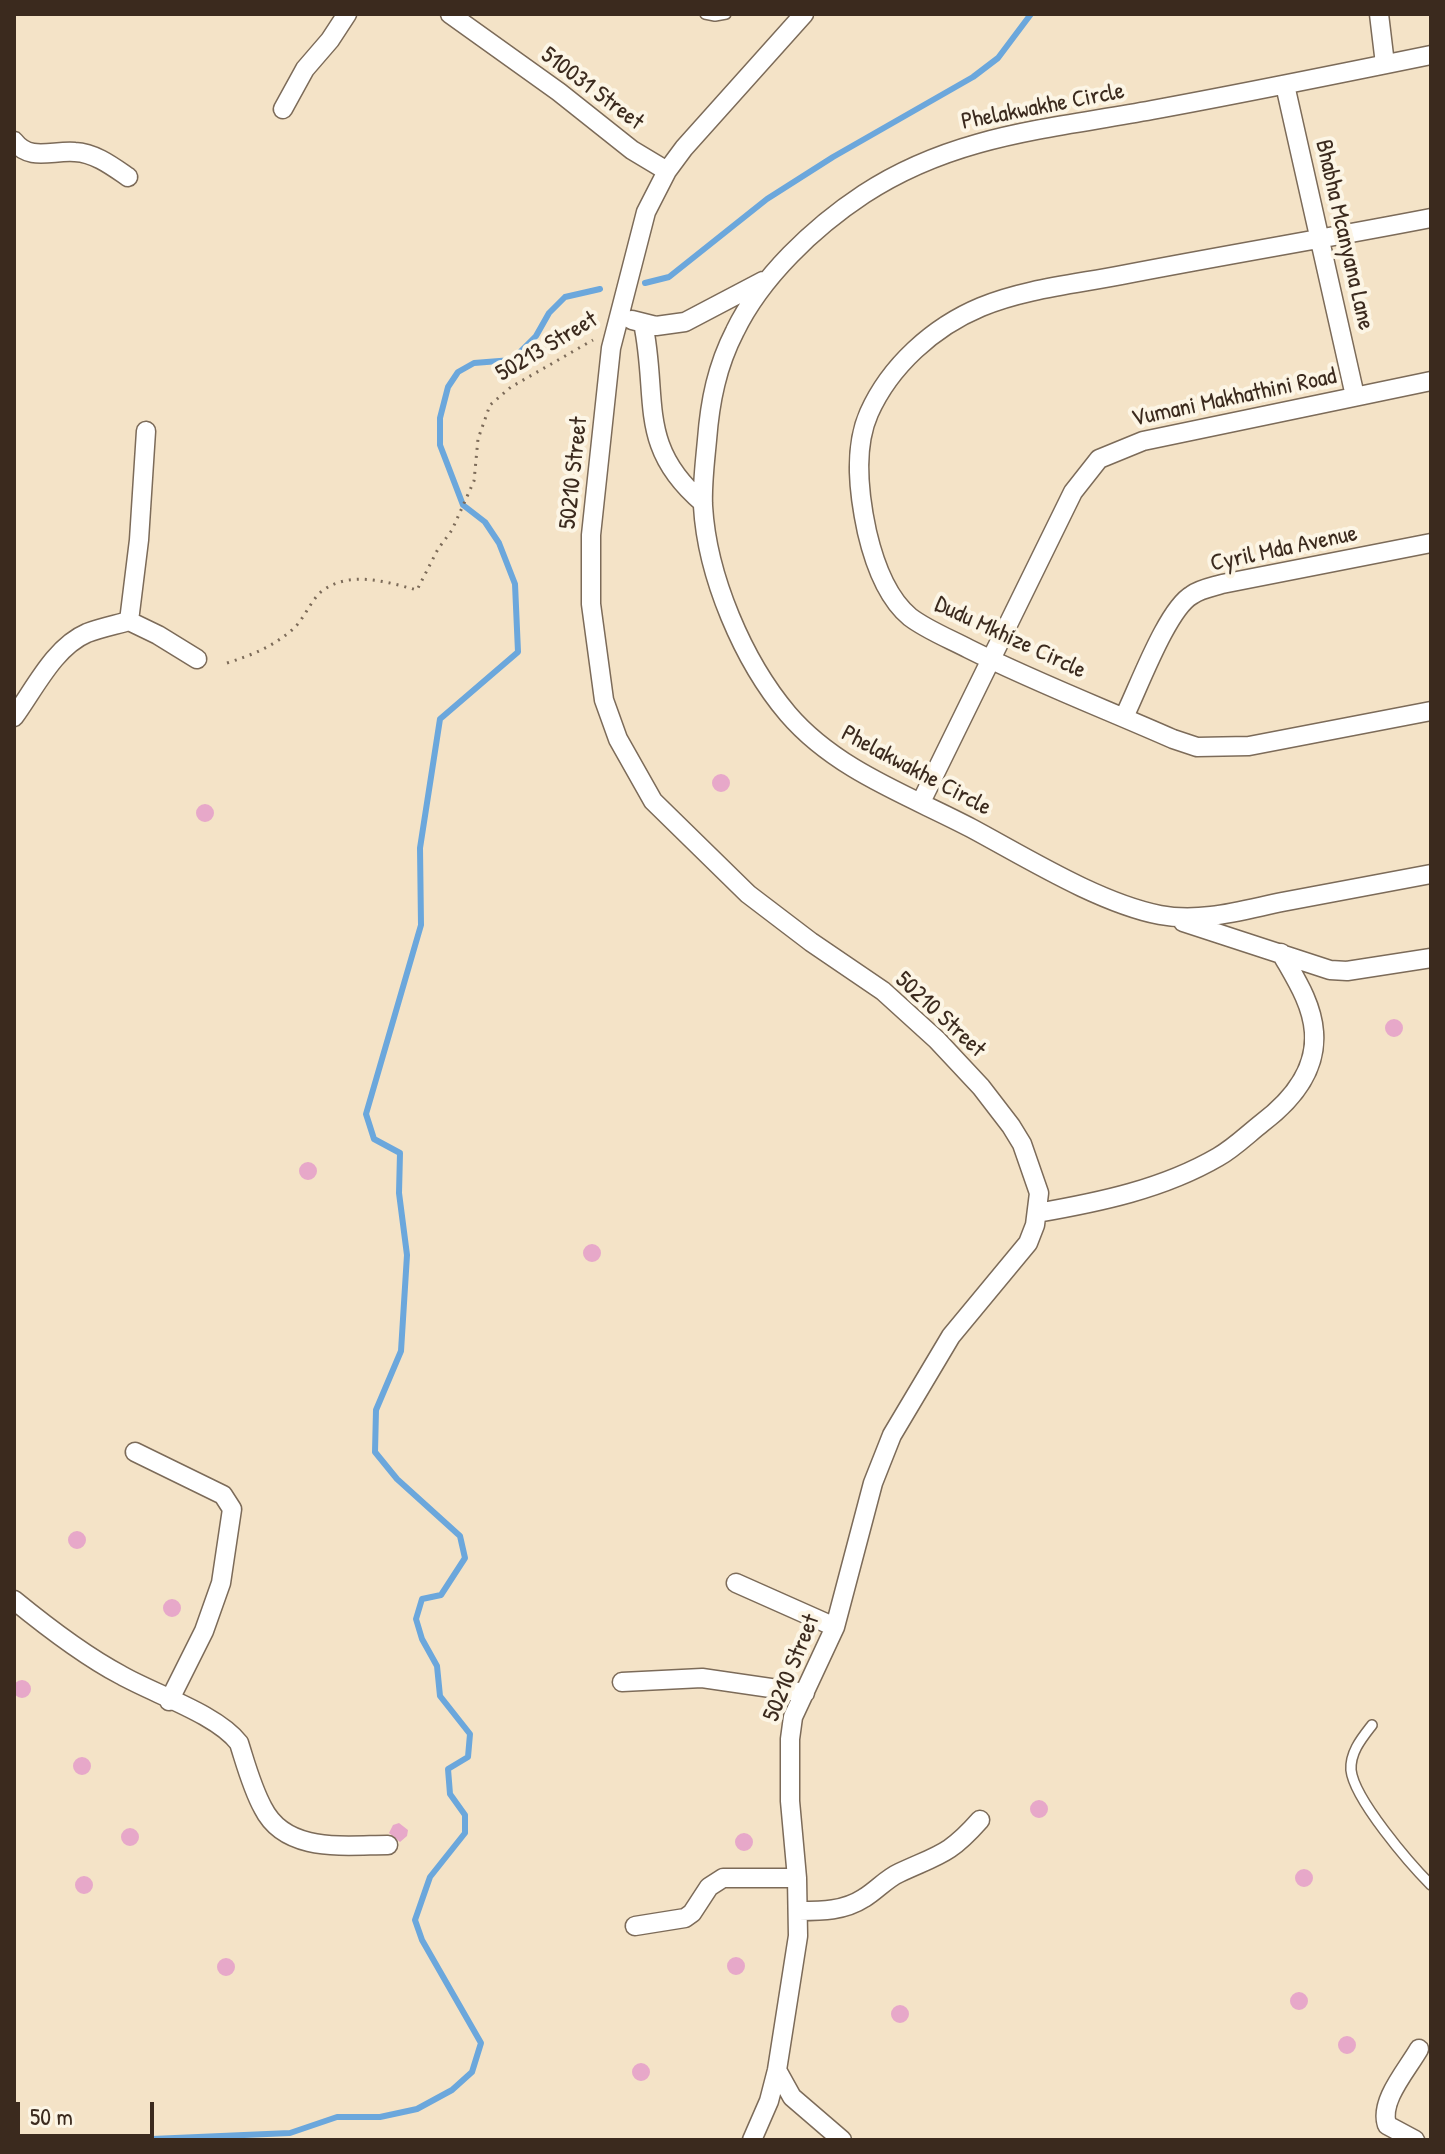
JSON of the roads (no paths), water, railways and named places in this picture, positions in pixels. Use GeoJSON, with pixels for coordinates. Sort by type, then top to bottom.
{"type":"FeatureCollection","features":[{"type":"Feature","properties":{"kind":"street"},"geometry":{"type":"LineString","coordinates":[[283,109],[305,69],[347,14]]}},
{"type":"Feature","properties":{"kind":"street","name":"510031 Street"},"geometry":{"type":"LineString","coordinates":[[450,14],[559,92],[632,150],[667,171]]}},
{"type":"Feature","properties":{"kind":"street","name":"50210 Street"},"geometry":{"type":"LineString","coordinates":[[752,2140],[769,2101],[777,2070],[793,1972],[799,1911],[790,1801],[793,1717],[835,1627],[873,1483],[892,1435],[951,1336],[1028,1243],[1039,1193],[1022,1144],[981,1087],[937,1040],[883,991],[760,904],[653,801],[618,739],[604,700],[591,604],[591,535],[611,348],[646,212],[667,171],[684,148],[804,14]]}},
{"type":"Feature","properties":{"kind":"street"},"geometry":{"type":"LineString","coordinates":[[1379,14],[1385,64]]}},
{"type":"Feature","properties":{"kind":"street","name":"Phelakwakhe Circle"},"geometry":{"type":"LineString","coordinates":[[1431,55],[1285,85],[991,138],[941,154],[863,194],[803,244],[773,276],[736,328],[715,382],[709,414],[703,503],[712,556],[726,606],[743,643],[784,710],[803,731],[835,757],[879,782],[1081,885],[1160,915],[1190,917],[1431,874]]}},
{"type":"Feature","properties":{"kind":"street","name":"Bhabha Mcanyana Lane"},"geometry":{"type":"LineString","coordinates":[[1285,85],[1355,396]]}},
{"type":"Feature","properties":{"kind":"street"},"geometry":{"type":"LineString","coordinates":[[14,141],[21,149],[37,154],[84,153],[103,160],[128,177]]}},
{"type":"Feature","properties":{"kind":"street","name":"Dudu Mkhize Circle"},"geometry":{"type":"LineString","coordinates":[[1431,218],[1008,298],[979,308],[920,345],[902,362],[869,414],[859,468],[862,510],[871,552],[884,582],[909,616],[992,660],[1124,717],[1197,747],[1223,748],[1249,746],[1431,711]]}},
{"type":"Feature","properties":{"kind":"street"},"geometry":{"type":"LineString","coordinates":[[618,322],[668,326],[685,322],[773,276]]}},
{"type":"Feature","properties":{"kind":"street"},"geometry":{"type":"LineString","coordinates":[[643,323],[657,440],[667,466],[682,485],[703,503]]}},
{"type":"Feature","properties":{"kind":"street","name":"Vumani Makhathini Road"},"geometry":{"type":"LineString","coordinates":[[921,802],[1073,492],[1099,459],[1143,441],[1431,381]]}},
{"type":"Feature","properties":{"kind":"street"},"geometry":{"type":"LineString","coordinates":[[129,621],[139,540],[146,431]]}},
{"type":"Feature","properties":{"kind":"street","name":"Cyril Mda Avenue"},"geometry":{"type":"LineString","coordinates":[[1124,717],[1170,620],[1192,594],[1222,584],[1431,543]]}},
{"type":"Feature","properties":{"kind":"street"},"geometry":{"type":"LineString","coordinates":[[14,717],[59,654],[86,633],[129,621],[197,659]]}},
{"type":"Feature","properties":{"kind":"street"},"geometry":{"type":"LineString","coordinates":[[1160,915],[1330,970],[1347,971],[1431,958]]}},
{"type":"Feature","properties":{"kind":"street"},"geometry":{"type":"LineString","coordinates":[[1037,1213],[1114,1197],[1185,1174],[1221,1156],[1277,1111],[1297,1090],[1307,1071],[1314,1035],[1306,999],[1281,953]]}},
{"type":"Feature","properties":{"kind":"street"},"geometry":{"type":"LineString","coordinates":[[135,1452],[223,1495],[232,1509],[221,1583],[204,1631],[169,1701]]}},
{"type":"Feature","properties":{"kind":"street"},"geometry":{"type":"LineString","coordinates":[[736,1583],[835,1627]]}},
{"type":"Feature","properties":{"kind":"street"},"geometry":{"type":"LineString","coordinates":[[14,1600],[119,1674],[214,1721],[233,1736],[239,1743],[262,1808],[271,1822],[287,1834],[319,1844],[388,1845]]}},
{"type":"Feature","properties":{"kind":"street"},"geometry":{"type":"LineString","coordinates":[[622,1682],[702,1678],[805,1693]]}},
{"type":"Feature","properties":{"kind":"street"},"geometry":{"type":"LineString","coordinates":[[799,1911],[823,1911],[852,1905],[884,1881],[945,1854],[959,1844],[980,1820]]}},
{"type":"Feature","properties":{"kind":"street"},"geometry":{"type":"LineString","coordinates":[[635,1926],[685,1918],[692,1913],[709,1887],[723,1878],[797,1878]]}},
{"type":"Feature","properties":{"kind":"street"},"geometry":{"type":"LineString","coordinates":[[1415,2140],[1387,2125],[1384,2115],[1419,2049]]}},
{"type":"Feature","properties":{"kind":"street"},"geometry":{"type":"LineString","coordinates":[[777,2070],[792,2097],[842,2140]]}},
{"type":"Feature","properties":{"kind":"lane"},"geometry":{"type":"LineString","coordinates":[[705,14],[726,14]]}},
{"type":"Feature","properties":{"kind":"lane"},"geometry":{"type":"LineString","coordinates":[[1372,1725],[1353,1756],[1351,1770],[1354,1780],[1375,1818],[1431,1885]]}},
{"type":"Feature","properties":{"kind":"waterway"},"geometry":{"type":"LineString","coordinates":[[645,283],[669,277],[767,199],[833,157],[973,77],[998,58],[1031,14]]}},
{"type":"Feature","properties":{"kind":"waterway"},"geometry":{"type":"LineString","coordinates":[[129,2140],[290,2133],[337,2117],[380,2117],[417,2109],[452,2090],[472,2072],[481,2043],[422,1940],[415,1920],[430,1877],[465,1833],[465,1815],[450,1794],[448,1769],[468,1757],[470,1734],[440,1696],[437,1666],[422,1639],[416,1619],[422,1599],[441,1595],[465,1558],[460,1536],[397,1479],[375,1452],[376,1410],[401,1351],[407,1255],[399,1193],[400,1153],[374,1139],[366,1114],[421,925],[420,848],[440,719],[518,652],[515,584],[499,543],[485,522],[463,505],[440,445],[440,418],[448,387],[458,372],[474,363],[512,360],[536,336],[549,313],[565,297],[600,289]]}}]}
